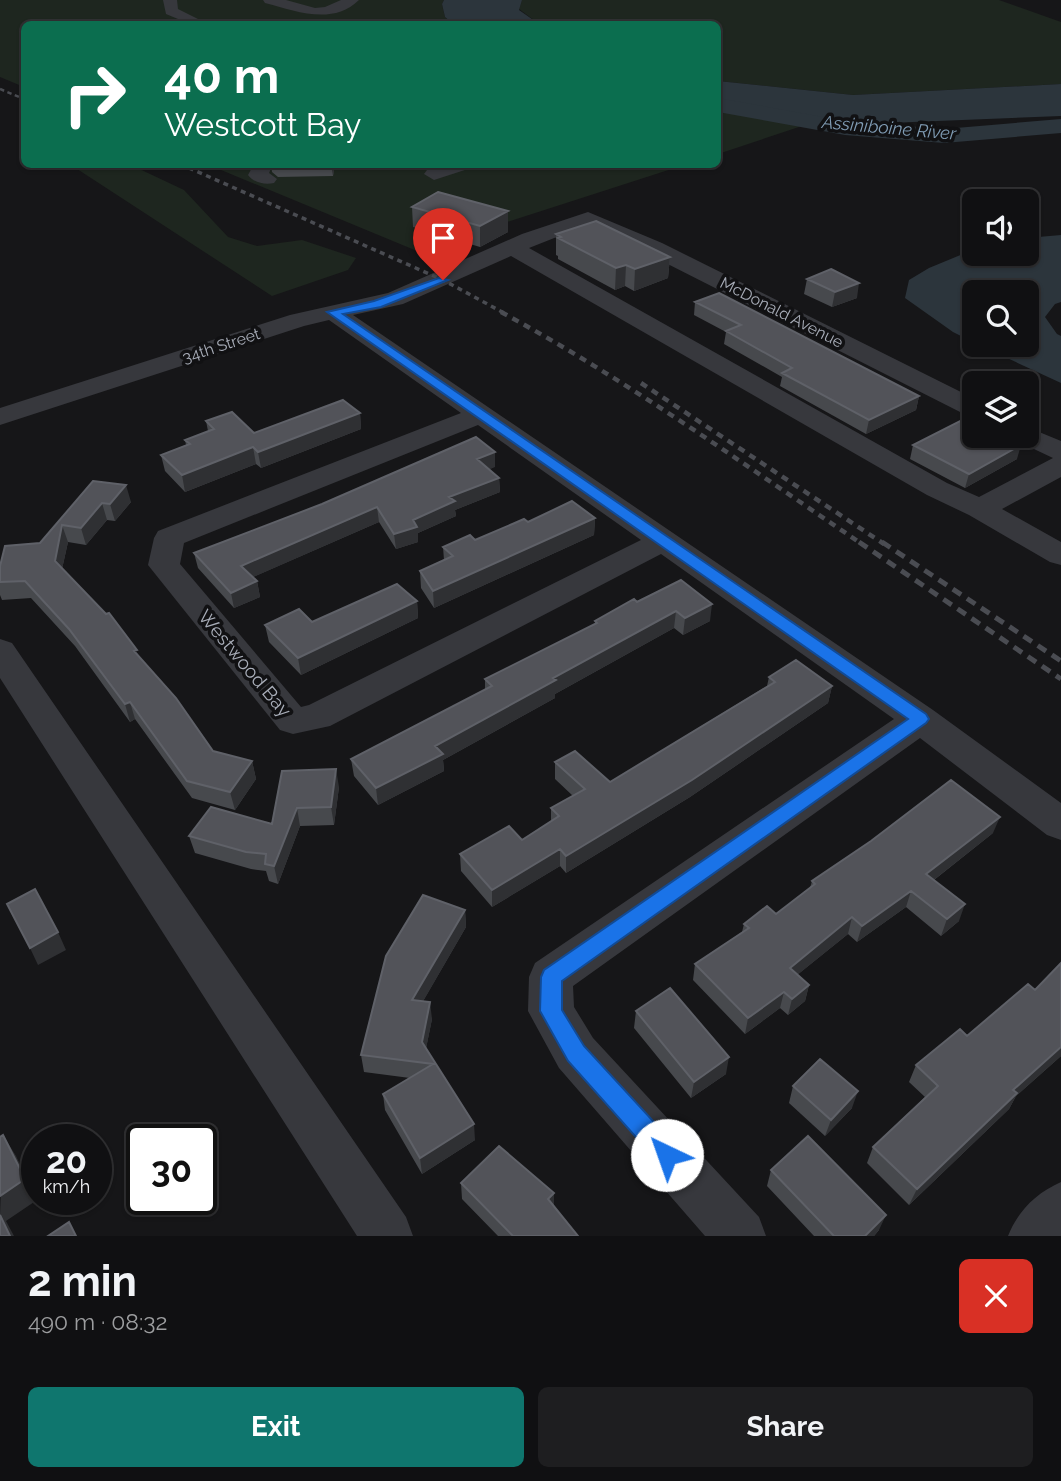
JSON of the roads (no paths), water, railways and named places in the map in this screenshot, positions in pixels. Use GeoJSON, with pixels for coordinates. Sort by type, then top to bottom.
{"type":"FeatureCollection","features":[{"type":"Feature","properties":{"kind":"street"},"geometry":{"type":"LineString","coordinates":[[170,0],[171,11],[194,21]]}},
{"type":"Feature","properties":{"kind":"street"},"geometry":{"type":"LineString","coordinates":[[434,174],[452,168]]}},
{"type":"Feature","properties":{"kind":"street","name":"34th Street"},"geometry":{"type":"LineString","coordinates":[[0,417],[298,320],[377,304],[447,278],[588,218]]}},
{"type":"Feature","properties":{"kind":"street","name":"McDonald Avenue"},"geometry":{"type":"LineString","coordinates":[[588,218],[654,248],[962,402]]}},
{"type":"Feature","properties":{"kind":"street"},"geometry":{"type":"LineString","coordinates":[[513,248],[937,489],[980,509],[1061,555]]}},
{"type":"Feature","properties":{"kind":"street"},"geometry":{"type":"LineString","coordinates":[[333,312],[920,719],[1061,824]]}},
{"type":"Feature","properties":{"kind":"street","name":"Westwood Bay"},"geometry":{"type":"LineString","coordinates":[[482,414],[169,538],[164,565],[293,721],[317,717],[665,540]]}},
{"type":"Feature","properties":{"kind":"street"},"geometry":{"type":"LineString","coordinates":[[1039,441],[1061,452]]}},
{"type":"Feature","properties":{"kind":"street"},"geometry":{"type":"LineString","coordinates":[[980,509],[1061,465]]}},
{"type":"Feature","properties":{"kind":"street"},"geometry":{"type":"LineString","coordinates":[[0,651],[387,1236]]}},
{"type":"Feature","properties":{"kind":"street"},"geometry":{"type":"LineString","coordinates":[[740,1236],[576,1053],[551,1011],[551,977],[920,719]]}},
{"type":"Feature","properties":{"kind":"street"},"geometry":{"type":"LineString","coordinates":[[1034,1236],[1061,1208]]}},
{"type":"Feature","properties":{"kind":"lane"},"geometry":{"type":"LineString","coordinates":[[271,0],[315,12],[328,10],[352,0]]}},
{"type":"Feature","properties":{"kind":"lane"},"geometry":{"type":"LineString","coordinates":[[349,20],[359,0]]}},
{"type":"Feature","properties":{"kind":"waterway","name":"Assiniboine River"},"geometry":{"type":"LineString","coordinates":[[721,106],[845,128],[944,136],[1061,126]]}},
{"type":"Feature","properties":{"kind":"railway"},"geometry":{"type":"LineString","coordinates":[[0,89],[21,98]]}},
{"type":"Feature","properties":{"kind":"railway"},"geometry":{"type":"LineString","coordinates":[[189,168],[443,280],[504,313]]}},
{"type":"Feature","properties":{"kind":"railway"},"geometry":{"type":"LineString","coordinates":[[501,312],[639,394],[862,544]]}},
{"type":"Feature","properties":{"kind":"railway"},"geometry":{"type":"LineString","coordinates":[[641,383],[884,544]]}},
{"type":"Feature","properties":{"kind":"railway"},"geometry":{"type":"LineString","coordinates":[[859,542],[1061,679]]}},
{"type":"Feature","properties":{"kind":"railway"},"geometry":{"type":"LineString","coordinates":[[882,542],[1061,661]]}}]}
